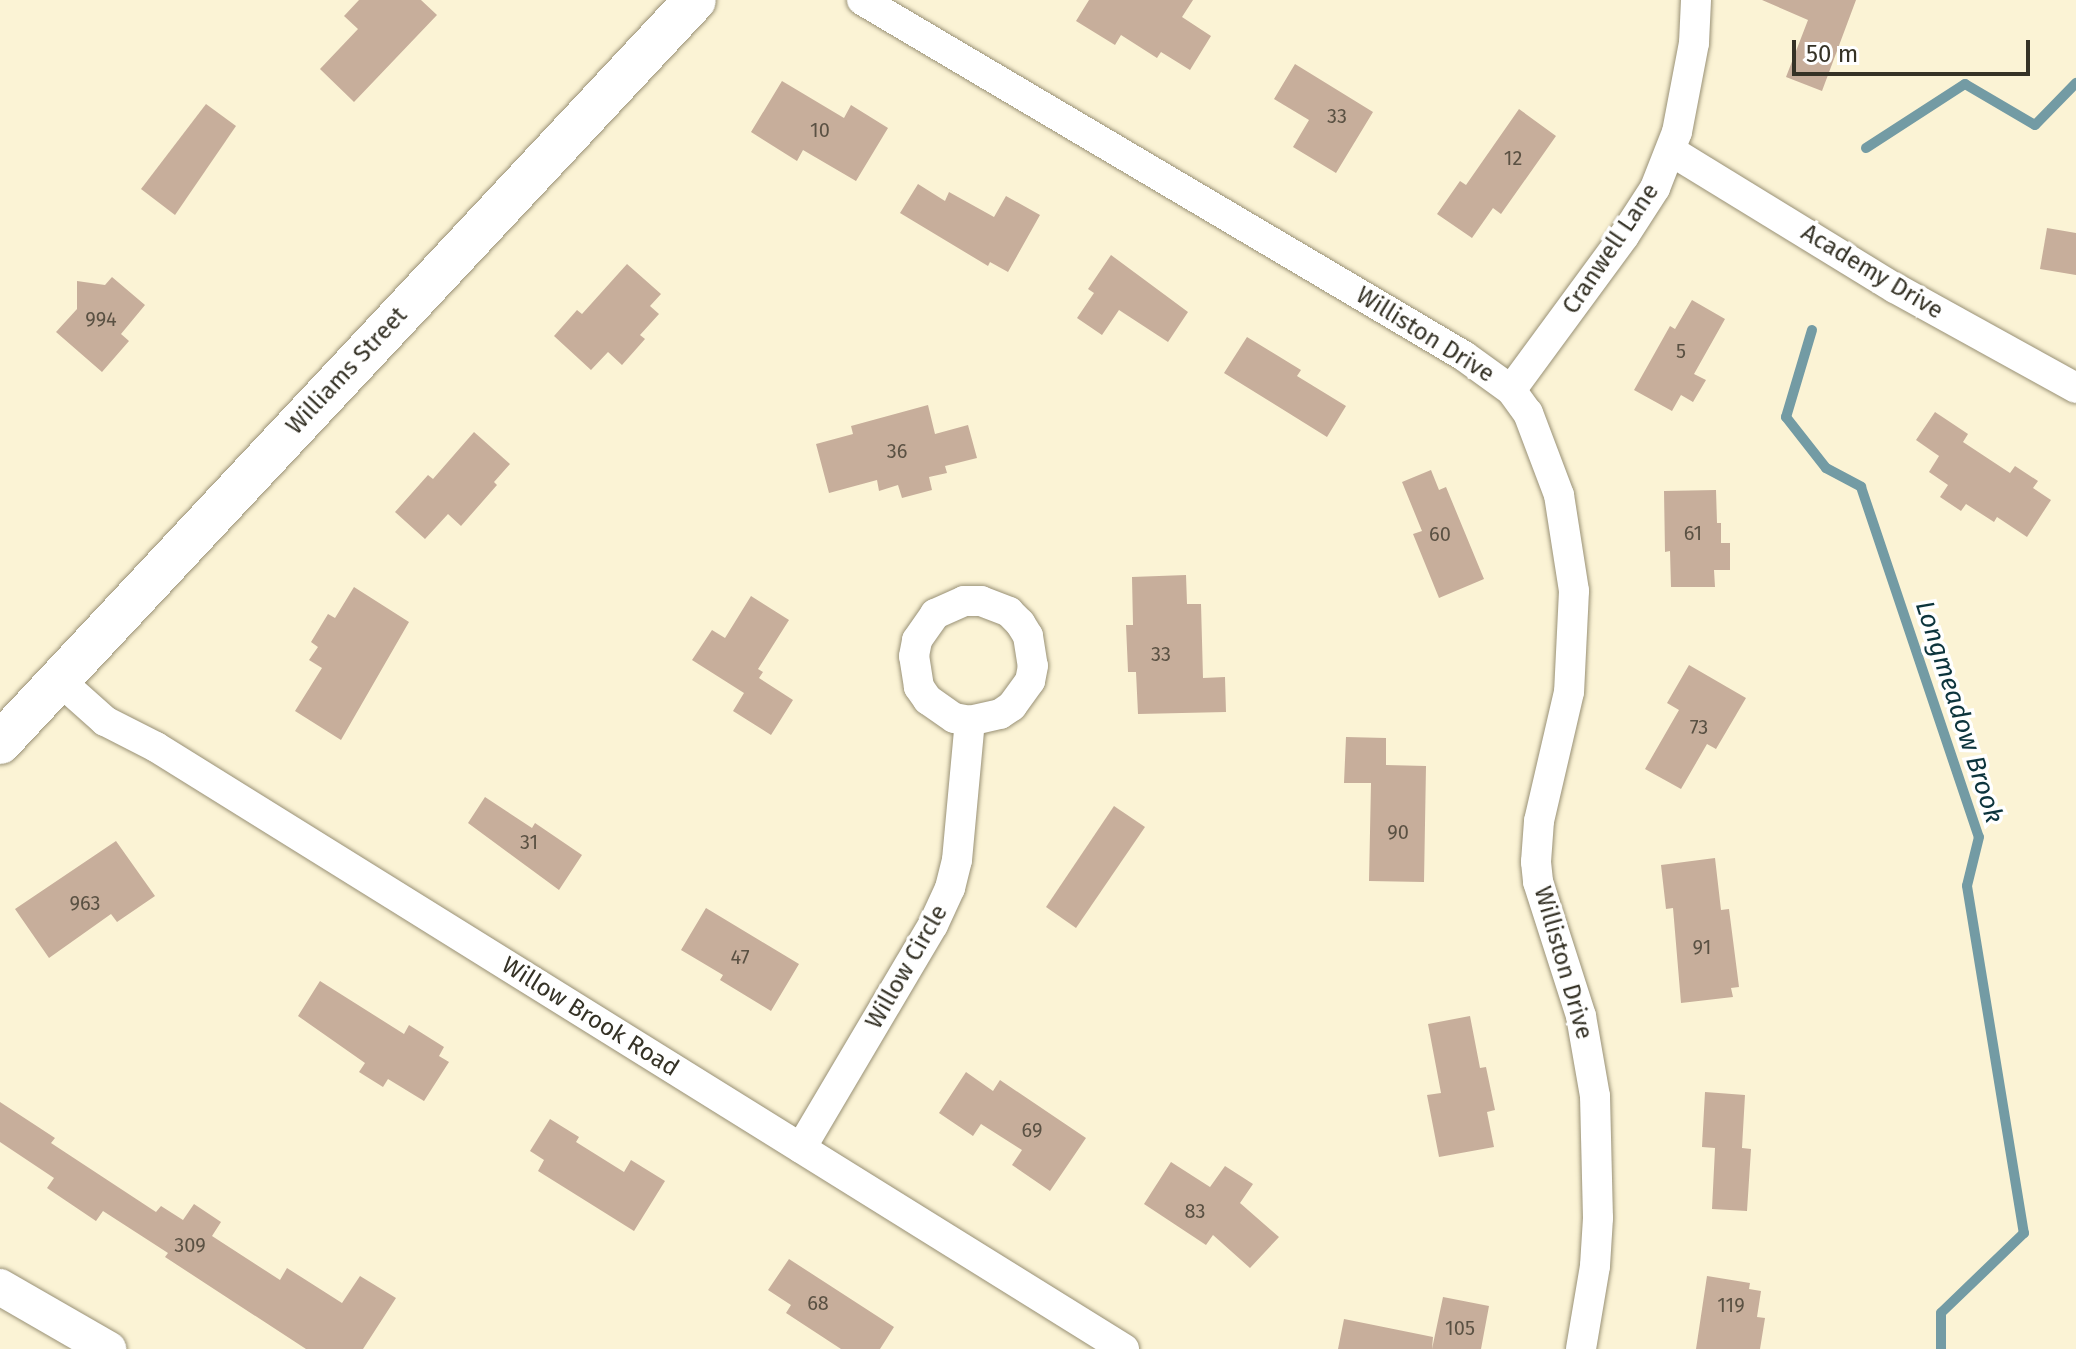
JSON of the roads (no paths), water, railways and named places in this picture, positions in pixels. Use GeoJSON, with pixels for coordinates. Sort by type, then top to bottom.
{"type":"FeatureCollection","features":[{"type":"Feature","properties":{"kind":"main road","name":"Williams Street"},"geometry":{"type":"LineString","coordinates":[[3,735],[59,680],[695,0]]}},
{"type":"Feature","properties":{"kind":"street","name":"Williston Drive"},"geometry":{"type":"LineString","coordinates":[[862,0],[1464,356],[1511,390],[1528,413],[1550,465],[1566,526],[1574,591],[1569,692],[1539,821],[1536,862],[1538,882],[1581,1016],[1596,1108],[1598,1218],[1595,1266],[1581,1349]]}},
{"type":"Feature","properties":{"kind":"street","name":"Cranwell Lane"},"geometry":{"type":"LineString","coordinates":[[1511,390],[1646,205],[1671,151],[1694,43],[1696,0]]}},
{"type":"Feature","properties":{"kind":"street","name":"Academy Drive"},"geometry":{"type":"LineString","coordinates":[[1671,151],[1895,288],[2076,388]]}},
{"type":"Feature","properties":{"kind":"street","name":"Willow Brook Road"},"geometry":{"type":"LineString","coordinates":[[59,680],[105,721],[156,747],[1124,1349]]}},
{"type":"Feature","properties":{"kind":"street","name":"Willow Circle"},"geometry":{"type":"LineString","coordinates":[[801,1148],[945,901],[957,860],[970,721]]}},
{"type":"Feature","properties":{"kind":"street"},"geometry":{"type":"LineString","coordinates":[[0,1287],[108,1349]]}},
{"type":"Feature","properties":{"kind":"waterway","name":"Longmeadow Brook"},"geometry":{"type":"LineString","coordinates":[[1866,148],[1965,84],[2035,125],[2076,83]]}},
{"type":"Feature","properties":{"kind":"waterway","name":"Longmeadow Brook"},"geometry":{"type":"LineString","coordinates":[[1812,330],[1786,417],[1826,468],[1861,487],[1979,837],[1967,886],[2024,1233],[1941,1313],[1941,1349]]}}]}
